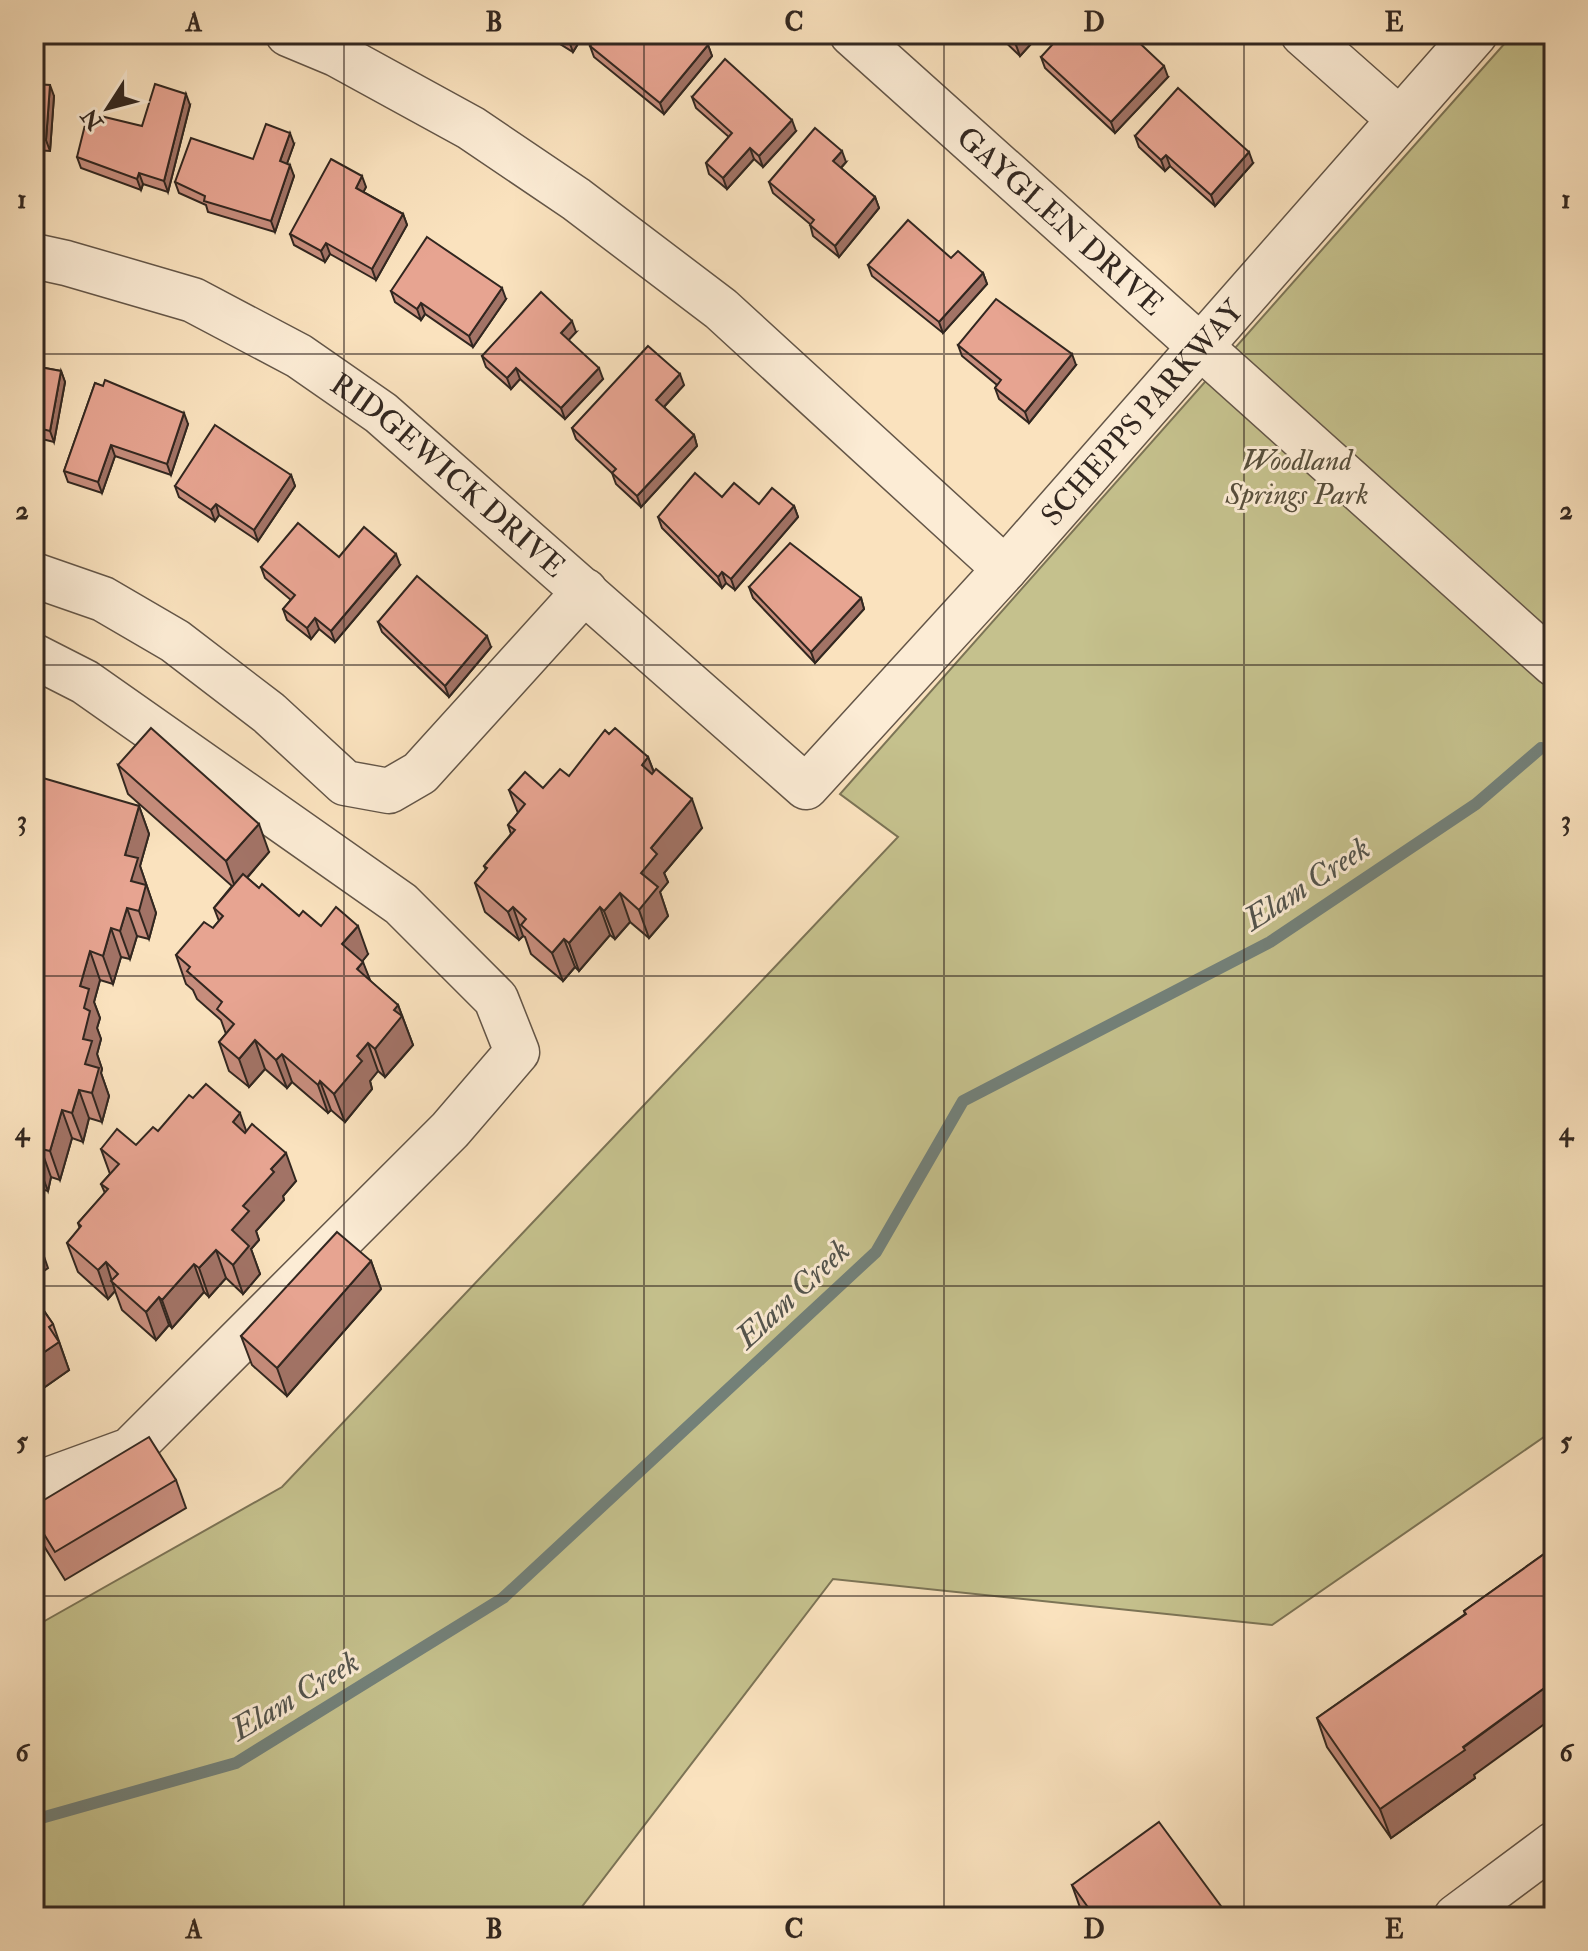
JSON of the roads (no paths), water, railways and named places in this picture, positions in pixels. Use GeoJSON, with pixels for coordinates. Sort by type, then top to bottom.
{"type":"FeatureCollection","features":[{"type":"Feature","properties":{"kind":"street"},"geometry":{"type":"LineString","coordinates":[[288,34],[336,54],[471,128],[576,199],[721,309],[1005,569]]}},
{"type":"Feature","properties":{"kind":"street","name":"GAYGLEN DRIVE"},"geometry":{"type":"LineString","coordinates":[[852,34],[1554,664]]}},
{"type":"Feature","properties":{"kind":"street"},"geometry":{"type":"LineString","coordinates":[[1303,34],[1399,119]]}},
{"type":"Feature","properties":{"kind":"street","name":"SCHEPPS PARKWAY"},"geometry":{"type":"LineString","coordinates":[[806,787],[1005,569],[1475,34]]}},
{"type":"Feature","properties":{"kind":"street","name":"RIDGEWICK DRIVE"},"geometry":{"type":"LineString","coordinates":[[34,256],[193,300],[299,356],[381,413],[806,787]]}},
{"type":"Feature","properties":{"kind":"street"},"geometry":{"type":"LineString","coordinates":[[34,575],[103,599],[175,641],[269,713],[345,783],[389,791],[420,773],[585,591]]}},
{"type":"Feature","properties":{"kind":"street"},"geometry":{"type":"LineString","coordinates":[[34,656],[85,682],[401,904],[496,999],[517,1052],[450,1130],[130,1450],[34,1485]]}},
{"type":"Feature","properties":{"kind":"street"},"geometry":{"type":"LineString","coordinates":[[1456,1917],[1554,1844]]}},
{"type":"Feature","properties":{"kind":"waterway","name":"Elam Creek"},"geometry":{"type":"LineString","coordinates":[[34,1820],[236,1763],[503,1598],[876,1252],[963,1101],[1270,942],[1476,804],[1541,748]]}},
{"type":"Feature","properties":{"kind":"park label","name":"Woodland Springs Park"},"geometry":{"type":"Point","coordinates":[1297,477]}}]}
